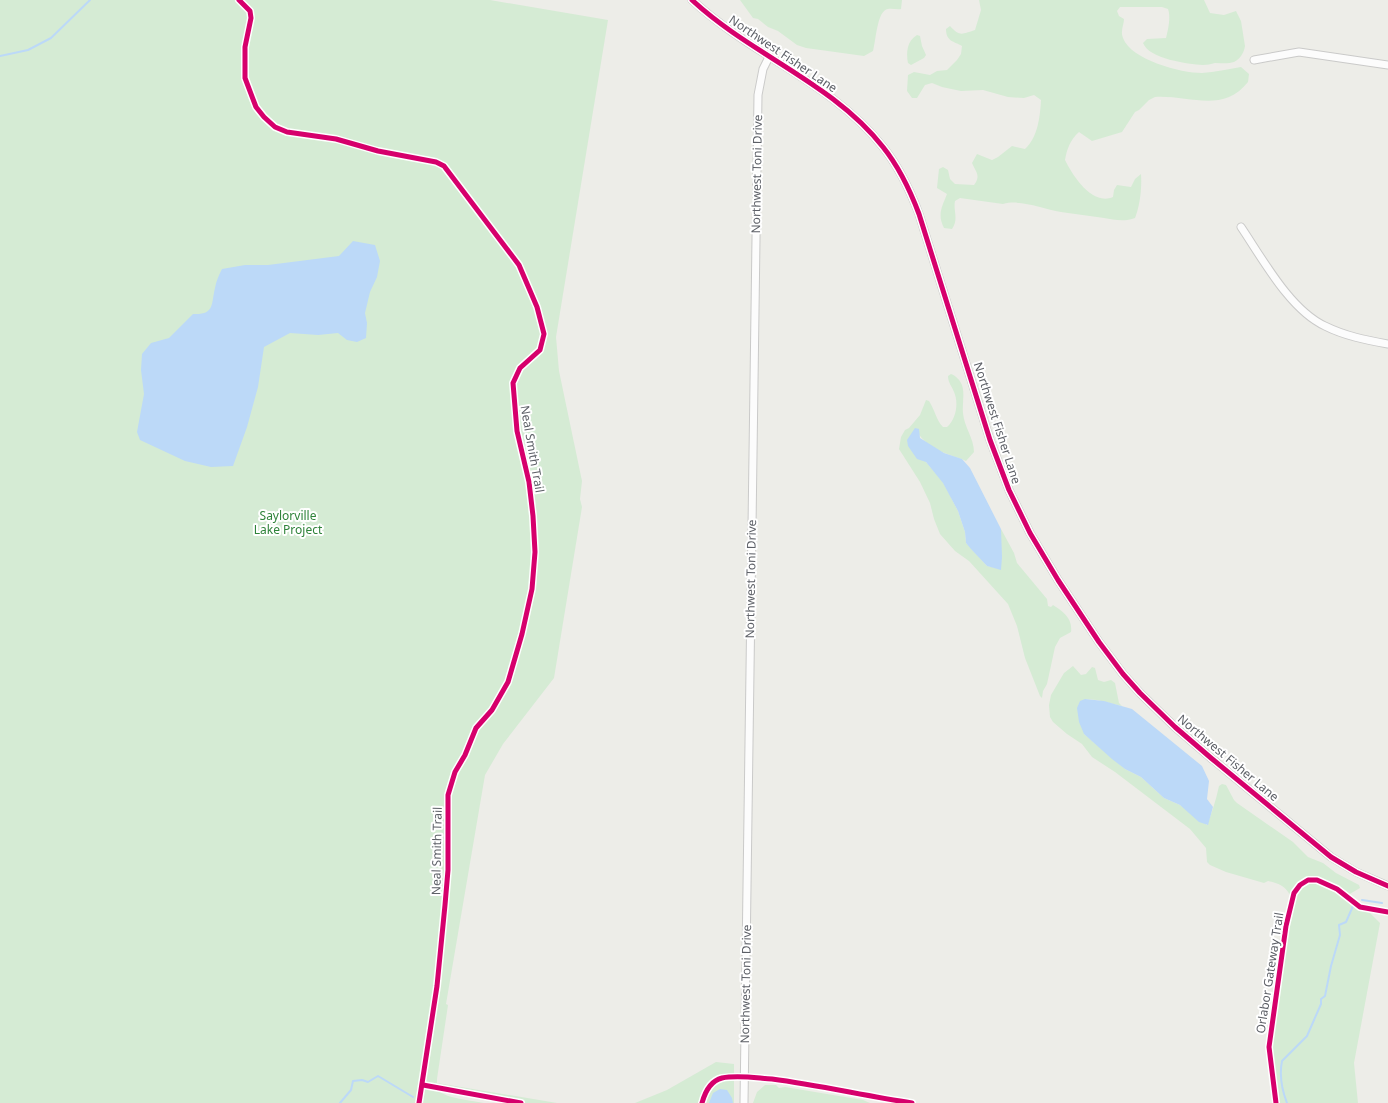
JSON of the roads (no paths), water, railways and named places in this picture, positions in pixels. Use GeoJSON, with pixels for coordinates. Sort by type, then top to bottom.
{"type":"FeatureCollection","features":[{"type":"Feature","properties":{"kind":"street","name":"Northwest Fisher Lane"},"geometry":{"type":"LineString","coordinates":[[692,0],[712,18],[850,112],[884,147],[905,180],[919,214],[990,440],[1009,490],[1035,541],[1099,642],[1129,680],[1175,728],[1339,862],[1356,872],[1388,886]]}},
{"type":"Feature","properties":{"kind":"street"},"geometry":{"type":"LineString","coordinates":[[1254,60],[1299,52],[1388,65]]}},
{"type":"Feature","properties":{"kind":"street","name":"Northwest Toni Drive"},"geometry":{"type":"LineString","coordinates":[[744,1103],[758,95],[763,69],[769,57]]}},
{"type":"Feature","properties":{"kind":"street"},"geometry":{"type":"LineString","coordinates":[[1241,226],[1282,288],[1298,306],[1323,325],[1349,336],[1388,344]]}},
{"type":"Feature","properties":{"kind":"water"},"geometry":{"type":"Polygon","coordinates":[[[353,241],[375,245],[380,261],[377,277],[370,292],[365,313],[367,323],[366,338],[357,342],[347,340],[338,333],[318,335],[290,333],[264,347],[258,387],[247,427],[233,466],[211,467],[185,461],[140,440],[137,432],[144,394],[141,370],[142,354],[151,343],[169,338],[193,314],[205,313],[209,310],[222,269],[339,256],[353,241]]]}},
{"type":"Feature","properties":{"kind":"water"},"geometry":{"type":"Polygon","coordinates":[[[915,428],[919,429],[920,438],[944,453],[962,459],[970,468],[1001,529],[1001,570],[987,566],[966,543],[965,532],[958,511],[943,483],[926,462],[917,459],[908,446],[907,440],[915,428]]]}},
{"type":"Feature","properties":{"kind":"water"},"geometry":{"type":"Polygon","coordinates":[[[1085,699],[1104,701],[1132,709],[1202,766],[1209,781],[1207,799],[1213,807],[1208,825],[1199,822],[1180,805],[1164,798],[1141,777],[1125,769],[1112,759],[1084,734],[1079,722],[1077,708],[1080,701],[1085,699]]]}},
{"type":"Feature","properties":{"kind":"water"},"geometry":{"type":"Polygon","coordinates":[[[720,1089],[727,1090],[733,1103],[709,1103],[713,1093],[720,1089]]]}},
{"type":"Feature","properties":{"kind":"waterway"},"geometry":{"type":"LineString","coordinates":[[0,56],[28,50],[51,38],[90,0]]}},
{"type":"Feature","properties":{"kind":"waterway"},"geometry":{"type":"LineString","coordinates":[[1362,900],[1382,903]]}},
{"type":"Feature","properties":{"kind":"waterway"},"geometry":{"type":"LineString","coordinates":[[1287,1103],[1282,1083],[1282,1061],[1307,1036],[1321,1004],[1321,999],[1325,996],[1340,935],[1339,925],[1346,922],[1353,906],[1352,908]]}},
{"type":"Feature","properties":{"kind":"waterway"},"geometry":{"type":"LineString","coordinates":[[340,1103],[351,1090],[353,1081],[362,1080],[368,1082],[378,1076],[413,1097]]}},
{"type":"Feature","properties":{"kind":"park label","name":"Saylorville Lake Project"},"geometry":{"type":"Point","coordinates":[288,523]}}]}
